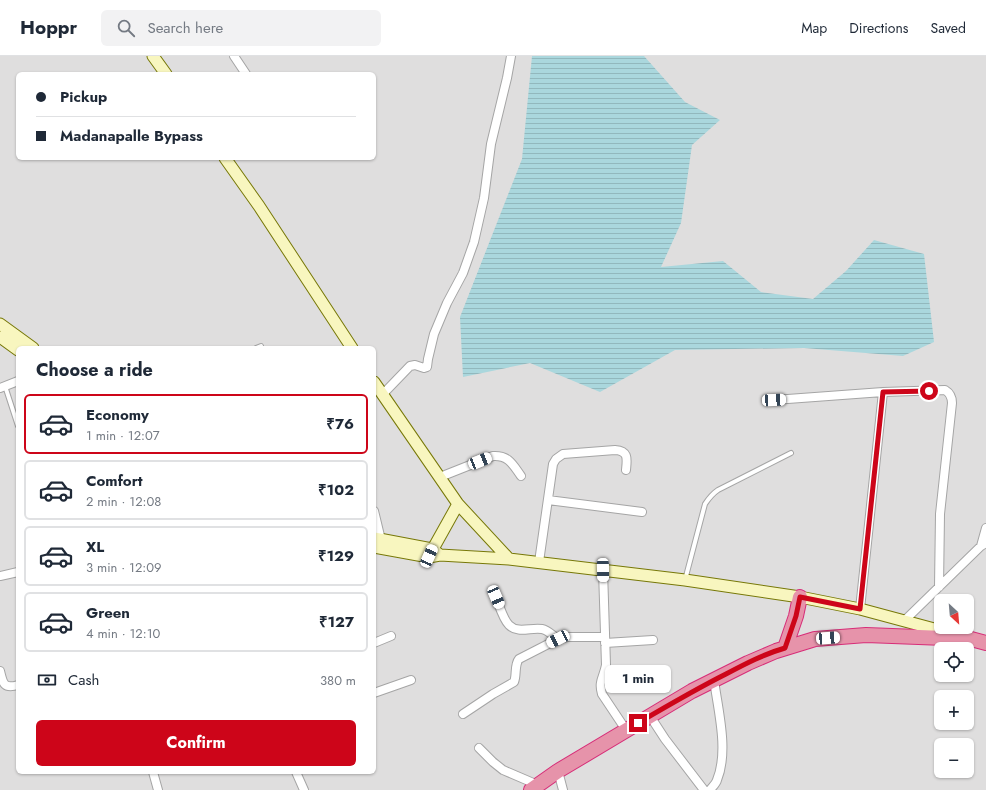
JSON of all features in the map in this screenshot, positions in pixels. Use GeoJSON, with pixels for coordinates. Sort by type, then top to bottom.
{"type":"FeatureCollection","features":[{"type":"Feature","properties":{"kind":"highway"},"geometry":{"type":"LineString","coordinates":[[785,648],[796,616],[800,597]]}},
{"type":"Feature","properties":{"kind":"highway"},"geometry":{"type":"LineString","coordinates":[[535,788],[558,771],[692,691],[748,663],[785,648],[815,639],[866,635],[971,639],[986,642]]}},
{"type":"Feature","properties":{"kind":"main road"},"geometry":{"type":"LineString","coordinates":[[153,56],[165,72]]}},
{"type":"Feature","properties":{"kind":"main road"},"geometry":{"type":"LineString","coordinates":[[226,160],[259,206],[351,346]]}},
{"type":"Feature","properties":{"kind":"main road"},"geometry":{"type":"LineString","coordinates":[[0,324],[30,346]]}},
{"type":"Feature","properties":{"kind":"main road"},"geometry":{"type":"LineString","coordinates":[[0,337],[16,349]]}},
{"type":"Feature","properties":{"kind":"main road"},"geometry":{"type":"LineString","coordinates":[[376,385],[458,504],[509,559]]}},
{"type":"Feature","properties":{"kind":"main road"},"geometry":{"type":"LineString","coordinates":[[434,553],[458,504]]}},
{"type":"Feature","properties":{"kind":"main road"},"geometry":{"type":"LineString","coordinates":[[376,542],[434,553],[539,562],[685,580],[800,597],[860,609],[971,639]]}},
{"type":"Feature","properties":{"kind":"street"},"geometry":{"type":"LineString","coordinates":[[234,56],[245,72]]}},
{"type":"Feature","properties":{"kind":"street"},"geometry":{"type":"LineString","coordinates":[[382,395],[410,366],[415,365],[423,368],[427,367],[434,334],[447,302],[463,272],[474,242],[484,198],[491,144],[508,78],[511,56]]}},
{"type":"Feature","properties":{"kind":"street"},"geometry":{"type":"LineString","coordinates":[[2,387],[16,382]]}},
{"type":"Feature","properties":{"kind":"street"},"geometry":{"type":"LineString","coordinates":[[774,400],[883,392],[944,390],[950,395],[952,398],[952,403],[940,514],[939,587]]}},
{"type":"Feature","properties":{"kind":"street"},"geometry":{"type":"LineString","coordinates":[[860,609],[883,392]]}},
{"type":"Feature","properties":{"kind":"street"},"geometry":{"type":"LineString","coordinates":[[539,562],[548,500],[556,459],[563,454],[620,450],[627,455],[626,470]]}},
{"type":"Feature","properties":{"kind":"street"},"geometry":{"type":"LineString","coordinates":[[440,477],[493,456],[505,457],[521,476]]}},
{"type":"Feature","properties":{"kind":"street"},"geometry":{"type":"LineString","coordinates":[[548,500],[642,512]]}},
{"type":"Feature","properties":{"kind":"street"},"geometry":{"type":"LineString","coordinates":[[904,621],[984,545],[986,528]]}},
{"type":"Feature","properties":{"kind":"street"},"geometry":{"type":"LineString","coordinates":[[603,570],[606,665],[600,688],[602,694],[626,730]]}},
{"type":"Feature","properties":{"kind":"street"},"geometry":{"type":"LineString","coordinates":[[0,576],[16,572]]}},
{"type":"Feature","properties":{"kind":"street"},"geometry":{"type":"LineString","coordinates":[[496,597],[506,622],[510,626],[515,629],[542,629],[548,631],[558,639]]}},
{"type":"Feature","properties":{"kind":"street"},"geometry":{"type":"LineString","coordinates":[[376,642],[391,636]]}},
{"type":"Feature","properties":{"kind":"street"},"geometry":{"type":"LineString","coordinates":[[463,714],[514,682],[516,663],[519,659],[558,639],[567,637],[605,640],[652,640]]}},
{"type":"Feature","properties":{"kind":"street"},"geometry":{"type":"LineString","coordinates":[[0,671],[4,684],[11,687],[16,686]]}},
{"type":"Feature","properties":{"kind":"street"},"geometry":{"type":"LineString","coordinates":[[376,692],[411,680]]}},
{"type":"Feature","properties":{"kind":"street"},"geometry":{"type":"LineString","coordinates":[[710,790],[717,782],[722,765],[722,734],[714,680]]}},
{"type":"Feature","properties":{"kind":"street"},"geometry":{"type":"LineString","coordinates":[[650,716],[665,739],[704,790]]}},
{"type":"Feature","properties":{"kind":"street"},"geometry":{"type":"LineString","coordinates":[[479,748],[503,770],[535,788]]}},
{"type":"Feature","properties":{"kind":"street"},"geometry":{"type":"LineString","coordinates":[[558,771],[563,790]]}},
{"type":"Feature","properties":{"kind":"street"},"geometry":{"type":"LineString","coordinates":[[154,774],[158,790]]}},
{"type":"Feature","properties":{"kind":"street"},"geometry":{"type":"LineString","coordinates":[[297,774],[302,789]]}},
{"type":"Feature","properties":{"kind":"lane"},"geometry":{"type":"LineString","coordinates":[[2,387],[16,421]]}},
{"type":"Feature","properties":{"kind":"lane"},"geometry":{"type":"LineString","coordinates":[[685,580],[705,504],[708,498],[718,490],[791,453]]}},
{"type":"Feature","properties":{"kind":"shaded area"},"geometry":{"type":"Polygon","coordinates":[[[0,56],[986,56],[986,790],[0,790],[0,56]]]}},
{"type":"Feature","properties":{"kind":"water"},"geometry":{"type":"Polygon","coordinates":[[[532,56],[644,56],[685,102],[720,120],[692,145],[681,223],[661,267],[723,261],[761,292],[813,299],[846,271],[874,240],[924,254],[934,342],[903,356],[804,348],[675,350],[600,392],[530,363],[463,377],[460,317],[522,159],[532,56]]]}},
{"type":"Feature","properties":{"kind":"route"},"geometry":{"type":"LineString","coordinates":[[638,723],[692,691],[748,663],[785,648],[796,616],[800,597],[860,609],[883,392],[929,391]]}}]}
